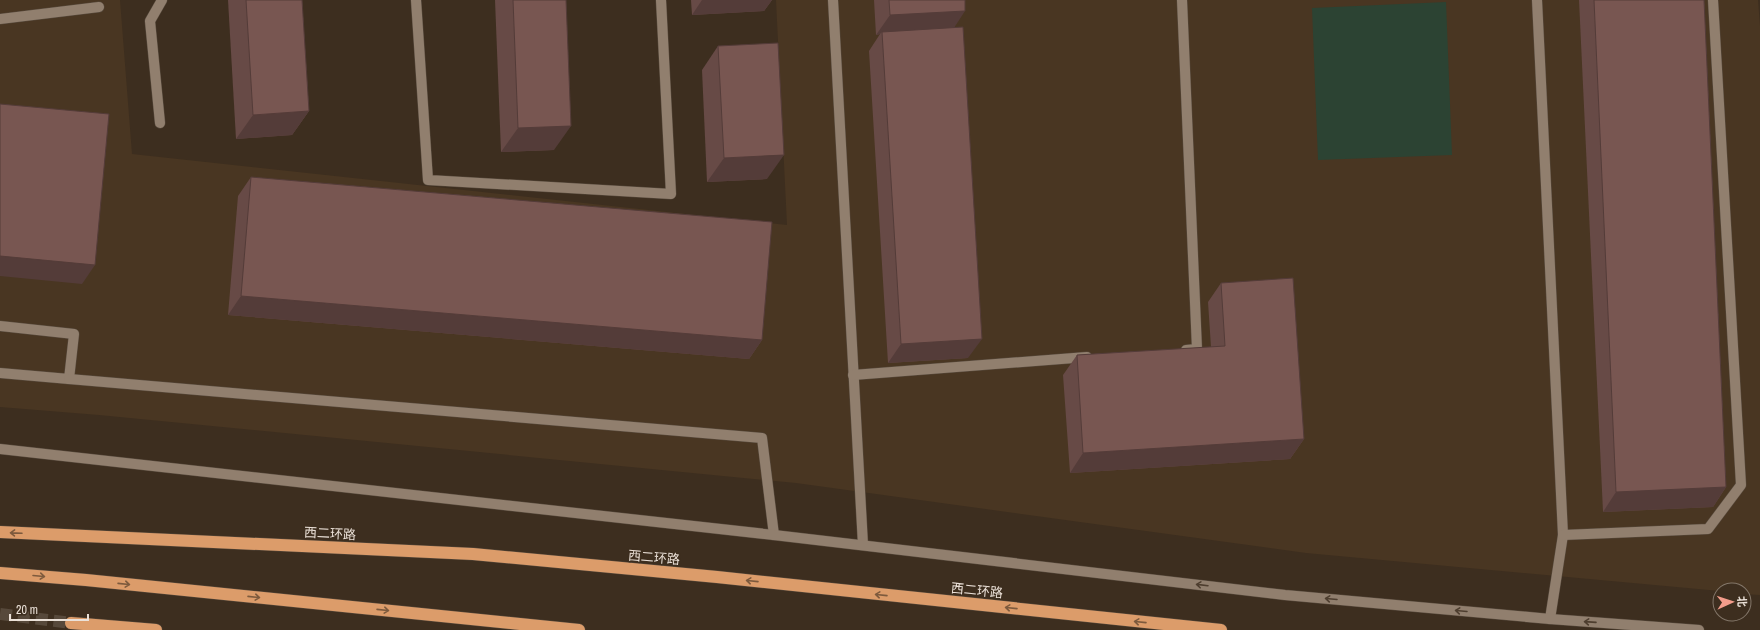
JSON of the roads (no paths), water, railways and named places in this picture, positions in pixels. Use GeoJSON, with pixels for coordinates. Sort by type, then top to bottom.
{"type":"FeatureCollection","features":[{"type":"Feature","properties":{"kind":"highway","name":"西二环路"},"geometry":{"type":"LineString","coordinates":[[0,532],[473,554],[717,577],[1221,630]]}},
{"type":"Feature","properties":{"kind":"highway"},"geometry":{"type":"LineString","coordinates":[[0,573],[86,580],[579,630]]}},
{"type":"Feature","properties":{"kind":"highway"},"geometry":{"type":"LineString","coordinates":[[71,622],[156,630]]}},
{"type":"Feature","properties":{"kind":"street"},"geometry":{"type":"LineString","coordinates":[[160,123],[150,21],[162,0]]}},
{"type":"Feature","properties":{"kind":"street"},"geometry":{"type":"LineString","coordinates":[[416,0],[428,180],[671,194],[661,0]]}},
{"type":"Feature","properties":{"kind":"street"},"geometry":{"type":"LineString","coordinates":[[833,0],[863,545]]}},
{"type":"Feature","properties":{"kind":"street"},"geometry":{"type":"LineString","coordinates":[[1173,351],[1197,349],[1182,0]]}},
{"type":"Feature","properties":{"kind":"street"},"geometry":{"type":"LineString","coordinates":[[1537,0],[1563,535],[1550,619]]}},
{"type":"Feature","properties":{"kind":"street"},"geometry":{"type":"LineString","coordinates":[[1563,535],[1708,529],[1741,485],[1713,0]]}},
{"type":"Feature","properties":{"kind":"street"},"geometry":{"type":"LineString","coordinates":[[0,19],[99,7]]}},
{"type":"Feature","properties":{"kind":"street"},"geometry":{"type":"LineString","coordinates":[[0,326],[74,334],[69,379]]}},
{"type":"Feature","properties":{"kind":"street"},"geometry":{"type":"LineString","coordinates":[[853,375],[1095,357]]}},
{"type":"Feature","properties":{"kind":"street"},"geometry":{"type":"LineString","coordinates":[[0,374],[762,438],[774,535]]}},
{"type":"Feature","properties":{"kind":"street"},"geometry":{"type":"LineString","coordinates":[[0,449],[863,545],[1285,595],[1550,619],[1699,630]]}},
{"type":"Feature","properties":{"kind":"tunnel"},"geometry":{"type":"LineString","coordinates":[[0,614],[71,623]]}}]}
